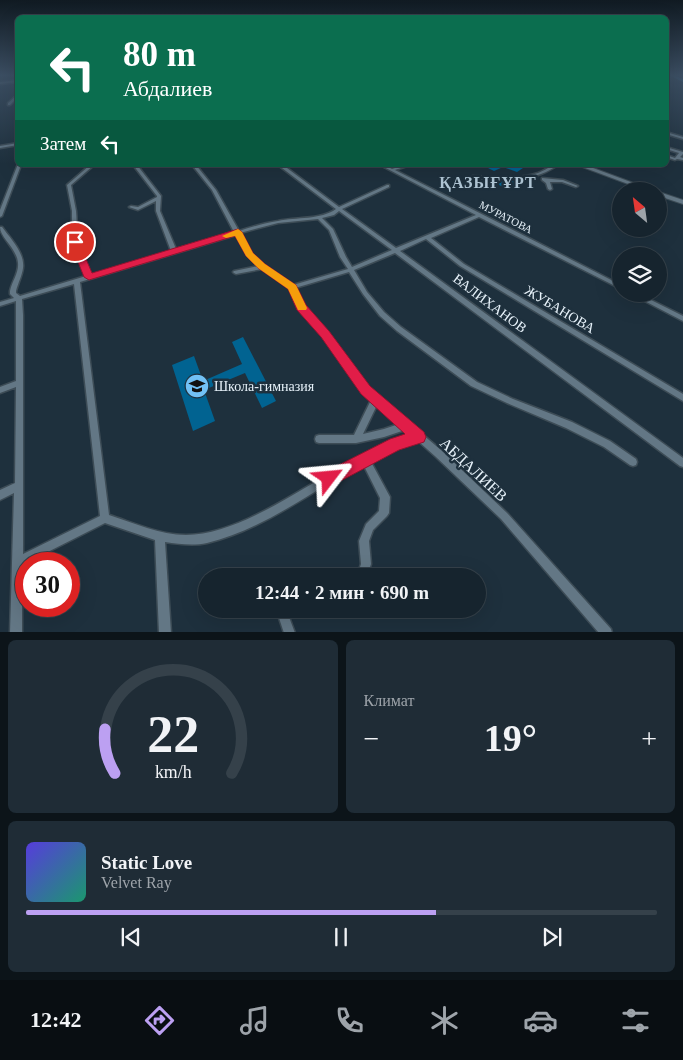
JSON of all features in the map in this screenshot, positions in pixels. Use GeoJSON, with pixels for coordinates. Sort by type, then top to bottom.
{"type":"FeatureCollection","features":[{"type":"Feature","properties":{"kind":"main road"},"geometry":{"type":"LineString","coordinates":[[586,167],[627,182]]}},
{"type":"Feature","properties":{"kind":"main road"},"geometry":{"type":"LineString","coordinates":[[668,197],[683,202]]}},
{"type":"Feature","properties":{"kind":"street"},"geometry":{"type":"LineString","coordinates":[[669,134],[683,138]]}},
{"type":"Feature","properties":{"kind":"street"},"geometry":{"type":"LineString","coordinates":[[0,147],[15,144]]}},
{"type":"Feature","properties":{"kind":"street"},"geometry":{"type":"LineString","coordinates":[[669,149],[682,153],[675,160]]}},
{"type":"Feature","properties":{"kind":"street"},"geometry":{"type":"LineString","coordinates":[[669,157],[675,160],[683,159]]}},
{"type":"Feature","properties":{"kind":"street"},"geometry":{"type":"LineString","coordinates":[[0,216],[18,167]]}},
{"type":"Feature","properties":{"kind":"street"},"geometry":{"type":"LineString","coordinates":[[69,185],[90,167]]}},
{"type":"Feature","properties":{"kind":"street"},"geometry":{"type":"LineString","coordinates":[[136,167],[159,198],[158,211],[174,252]]}},
{"type":"Feature","properties":{"kind":"street","name":"АБДАЛИЕВ"},"geometry":{"type":"LineString","coordinates":[[196,167],[209,182],[249,254],[263,267],[292,287],[301,307],[325,334],[365,390],[440,454],[504,516],[607,632]]}},
{"type":"Feature","properties":{"kind":"street","name":"ВАЛИХАНОВ"},"geometry":{"type":"LineString","coordinates":[[283,167],[683,463]]}},
{"type":"Feature","properties":{"kind":"street","name":"МУРАТОВА"},"geometry":{"type":"LineString","coordinates":[[386,167],[612,282]]}},
{"type":"Feature","properties":{"kind":"street"},"geometry":{"type":"LineString","coordinates":[[392,170],[402,167]]}},
{"type":"Feature","properties":{"kind":"street"},"geometry":{"type":"LineString","coordinates":[[473,177],[497,178],[536,174],[552,167]]}},
{"type":"Feature","properties":{"kind":"street"},"geometry":{"type":"LineString","coordinates":[[536,174],[548,182],[550,189]]}},
{"type":"Feature","properties":{"kind":"street"},"geometry":{"type":"LineString","coordinates":[[65,178],[69,185],[74,211],[75,242],[89,277]]}},
{"type":"Feature","properties":{"kind":"street"},"geometry":{"type":"LineString","coordinates":[[545,180],[563,181],[576,186]]}},
{"type":"Feature","properties":{"kind":"street"},"geometry":{"type":"LineString","coordinates":[[0,304],[238,232],[278,222],[332,214],[340,208],[388,186]]}},
{"type":"Feature","properties":{"kind":"street"},"geometry":{"type":"LineString","coordinates":[[131,207],[138,209],[159,198]]}},
{"type":"Feature","properties":{"kind":"street"},"geometry":{"type":"LineString","coordinates":[[292,287],[350,270],[428,238],[478,214]]}},
{"type":"Feature","properties":{"kind":"street"},"geometry":{"type":"LineString","coordinates":[[318,217],[331,229],[350,270],[382,314],[399,329],[474,384],[510,401],[569,424],[607,444],[633,462]]}},
{"type":"Feature","properties":{"kind":"street"},"geometry":{"type":"LineString","coordinates":[[0,228],[20,258],[21,268],[14,284],[13,294],[19,298]]}},
{"type":"Feature","properties":{"kind":"street","name":"ЖУБАНОВА"},"geometry":{"type":"LineString","coordinates":[[428,238],[462,265],[683,398]]}},
{"type":"Feature","properties":{"kind":"street"},"geometry":{"type":"LineString","coordinates":[[236,272],[263,267]]}},
{"type":"Feature","properties":{"kind":"street"},"geometry":{"type":"LineString","coordinates":[[77,281],[105,518]]}},
{"type":"Feature","properties":{"kind":"street"},"geometry":{"type":"LineString","coordinates":[[18,552],[19,298]]}},
{"type":"Feature","properties":{"kind":"street"},"geometry":{"type":"LineString","coordinates":[[650,302],[683,318]]}},
{"type":"Feature","properties":{"kind":"street"},"geometry":{"type":"LineString","coordinates":[[0,390],[19,383]]}},
{"type":"Feature","properties":{"kind":"street"},"geometry":{"type":"LineString","coordinates":[[356,438],[376,399]]}},
{"type":"Feature","properties":{"kind":"street"},"geometry":{"type":"LineString","coordinates":[[319,438],[356,438],[384,433],[406,426]]}},
{"type":"Feature","properties":{"kind":"street"},"geometry":{"type":"LineString","coordinates":[[38,552],[105,518],[160,537],[188,540],[218,536],[268,512],[365,459],[396,444],[418,437]]}},
{"type":"Feature","properties":{"kind":"street"},"geometry":{"type":"LineString","coordinates":[[365,459],[385,497],[384,513],[369,527],[364,541],[365,568]]}},
{"type":"Feature","properties":{"kind":"street"},"geometry":{"type":"LineString","coordinates":[[0,495],[19,486]]}},
{"type":"Feature","properties":{"kind":"street"},"geometry":{"type":"LineString","coordinates":[[160,537],[166,632]]}},
{"type":"Feature","properties":{"kind":"street"},"geometry":{"type":"LineString","coordinates":[[16,617],[16,632]]}},
{"type":"Feature","properties":{"kind":"street"},"geometry":{"type":"LineString","coordinates":[[285,618],[290,632]]}},
{"type":"Feature","properties":{"kind":"building"},"geometry":{"type":"Polygon","coordinates":[[[490,167],[503,167],[494,171],[488,168],[490,167]]]}},
{"type":"Feature","properties":{"kind":"building"},"geometry":{"type":"Polygon","coordinates":[[[503,167],[523,168],[517,172],[503,167]]]}},
{"type":"Feature","properties":{"kind":"building"},"geometry":{"type":"Polygon","coordinates":[[[502,181],[518,181],[522,183],[510,190],[497,184],[502,181]]]}},
{"type":"Feature","properties":{"kind":"building","name":"Школа-гимназия"},"geometry":{"type":"Polygon","coordinates":[[[243,337],[276,401],[262,408],[245,373],[204,390],[215,421],[193,431],[172,365],[194,356],[203,381],[242,364],[232,342],[243,337]]]}},
{"type":"Feature","properties":{"kind":"slow traffic"},"geometry":{"type":"LineString","coordinates":[[226,236],[238,232],[249,254],[262,266],[292,287],[302,308]]}},
{"type":"Feature","properties":{"kind":"place","name":"Школа-гимназия"},"geometry":{"type":"Point","coordinates":[197,386]}},
{"type":"Feature","properties":{"kind":"district","name":"ҚАЗЫҒҰРТ"},"geometry":{"type":"Point","coordinates":[488,182]}},
{"type":"Feature","properties":{"kind":"route"},"geometry":{"type":"LineString","coordinates":[[75,242],[89,277],[238,232],[249,254],[262,266],[292,287],[301,307],[325,334],[365,390],[418,437],[396,444],[359,461],[329,478]]}}]}
